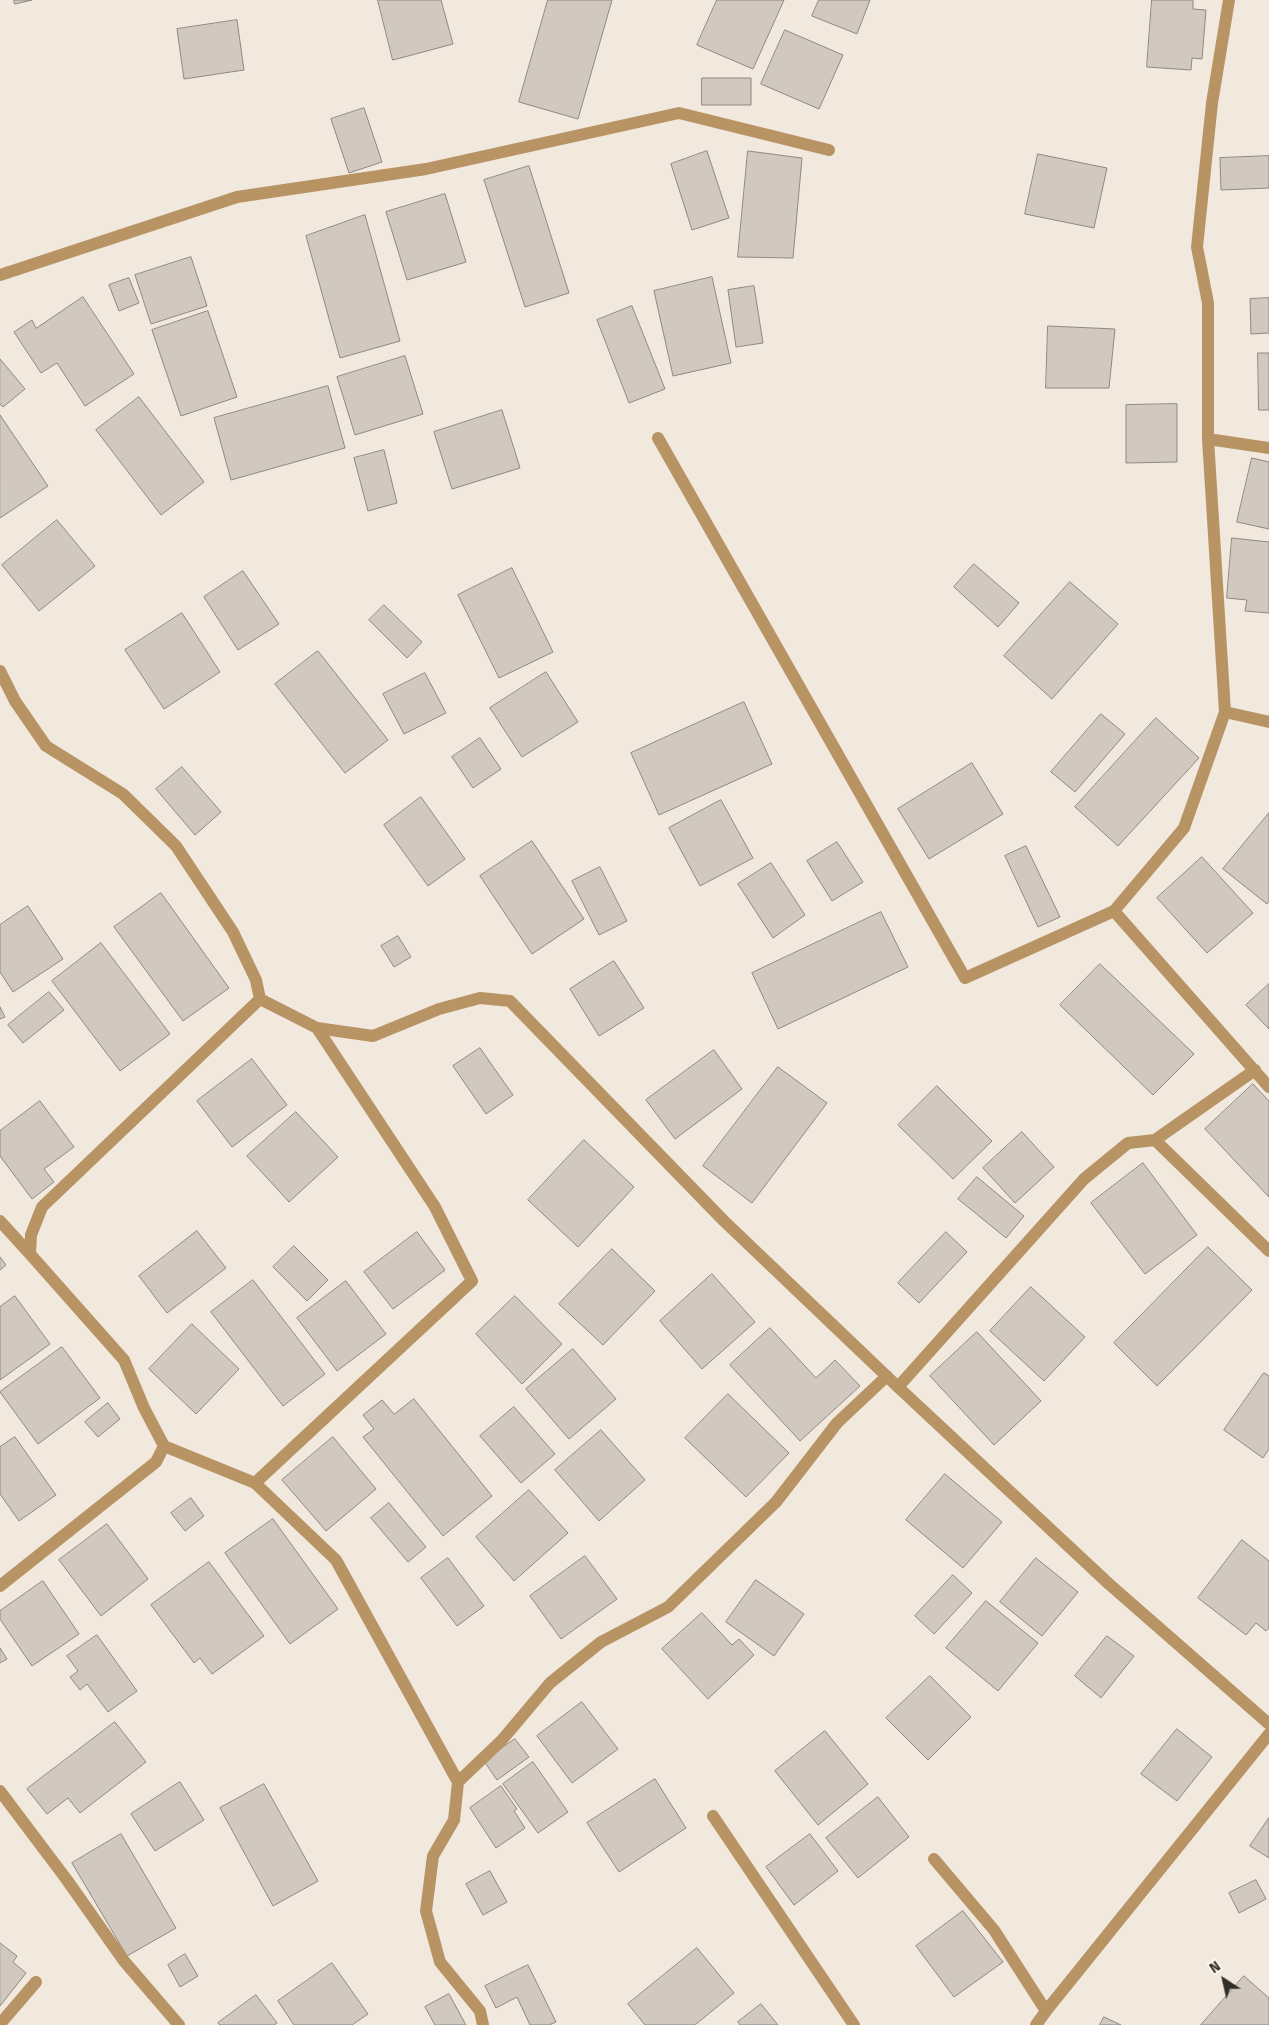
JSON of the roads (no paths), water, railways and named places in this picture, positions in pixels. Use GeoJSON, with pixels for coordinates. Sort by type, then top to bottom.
{"type":"FeatureCollection","features":[{"type":"Feature","properties":{"kind":"street"},"geometry":{"type":"LineString","coordinates":[[658,438],[965,978],[1114,911],[1184,828],[1225,712],[1208,439],[1208,304],[1197,247],[1212,103],[1229,0]]}},
{"type":"Feature","properties":{"kind":"street"},"geometry":{"type":"LineString","coordinates":[[0,275],[237,197],[426,169],[679,114],[829,150]]}},
{"type":"Feature","properties":{"kind":"street"},"geometry":{"type":"LineString","coordinates":[[1208,439],[1269,448]]}},
{"type":"Feature","properties":{"kind":"street"},"geometry":{"type":"LineString","coordinates":[[0,671],[15,701],[46,746],[123,794],[176,846],[232,932],[256,980],[260,999]]}},
{"type":"Feature","properties":{"kind":"street"},"geometry":{"type":"LineString","coordinates":[[1225,712],[1269,722]]}},
{"type":"Feature","properties":{"kind":"street"},"geometry":{"type":"LineString","coordinates":[[1114,911],[1269,1087]]}},
{"type":"Feature","properties":{"kind":"street"},"geometry":{"type":"LineString","coordinates":[[260,999],[317,1028],[373,1036],[439,1009],[480,998],[510,1001],[724,1221],[898,1387],[1109,1584],[1269,1724]]}},
{"type":"Feature","properties":{"kind":"street"},"geometry":{"type":"LineString","coordinates":[[30,1254],[31,1235],[42,1207],[260,999]]}},
{"type":"Feature","properties":{"kind":"street"},"geometry":{"type":"LineString","coordinates":[[255,1483],[472,1281],[435,1207],[317,1028]]}},
{"type":"Feature","properties":{"kind":"street"},"geometry":{"type":"LineString","coordinates":[[898,1387],[1084,1179],[1128,1143],[1155,1140],[1254,1070]]}},
{"type":"Feature","properties":{"kind":"street"},"geometry":{"type":"LineString","coordinates":[[1155,1140],[1269,1251]]}},
{"type":"Feature","properties":{"kind":"street"},"geometry":{"type":"LineString","coordinates":[[0,1221],[124,1360],[144,1408],[164,1446],[255,1483],[336,1560],[458,1782],[454,1820],[433,1856],[426,1912],[440,1962],[480,2011],[483,2025]]}},
{"type":"Feature","properties":{"kind":"street"},"geometry":{"type":"LineString","coordinates":[[458,1782],[502,1740],[550,1683],[601,1642],[668,1607],[776,1502],[836,1423],[887,1376]]}},
{"type":"Feature","properties":{"kind":"street"},"geometry":{"type":"LineString","coordinates":[[0,1586],[156,1462],[164,1446]]}},
{"type":"Feature","properties":{"kind":"street"},"geometry":{"type":"LineString","coordinates":[[1036,2025],[1046,2010],[1267,1739]]}},
{"type":"Feature","properties":{"kind":"street"},"geometry":{"type":"LineString","coordinates":[[0,1791],[67,1880],[124,1961],[179,2025]]}},
{"type":"Feature","properties":{"kind":"street"},"geometry":{"type":"LineString","coordinates":[[713,1816],[854,2025]]}},
{"type":"Feature","properties":{"kind":"street"},"geometry":{"type":"LineString","coordinates":[[934,1859],[994,1930],[1046,2010]]}},
{"type":"Feature","properties":{"kind":"street"},"geometry":{"type":"LineString","coordinates":[[0,2024],[36,1982]]}}]}
